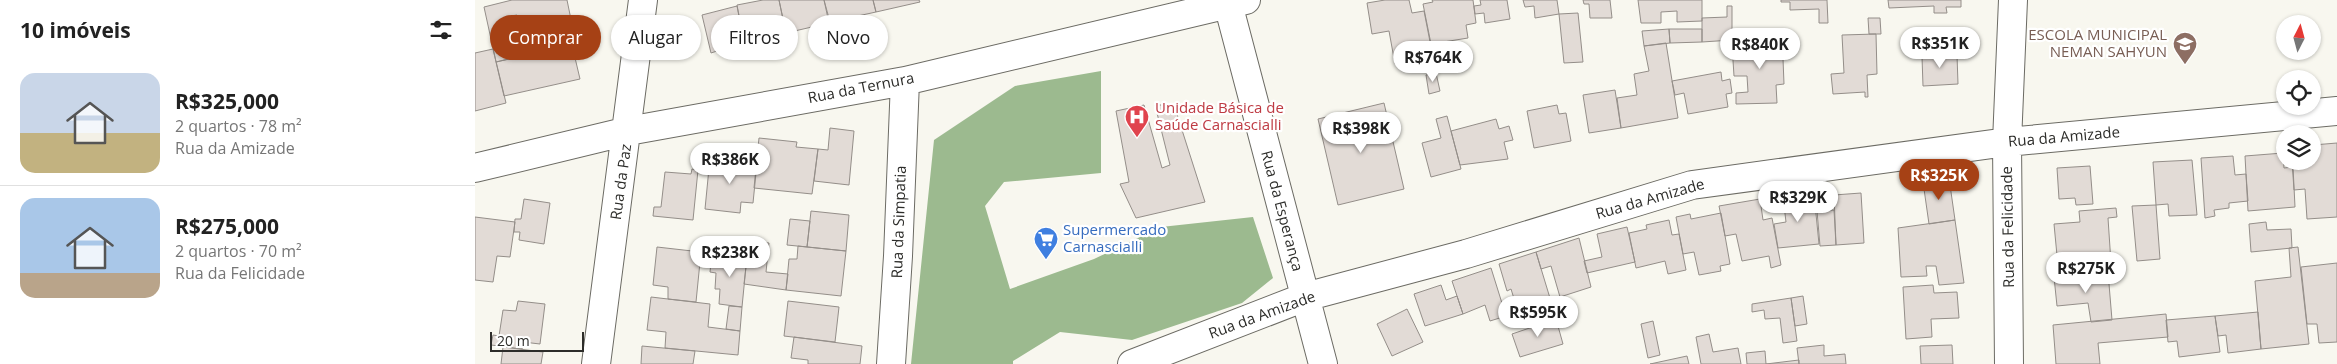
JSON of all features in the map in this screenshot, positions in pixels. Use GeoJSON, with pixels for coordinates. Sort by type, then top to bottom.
{"type":"FeatureCollection","features":[{"type":"Feature","properties":{"kind":"street","name":"Rua da Paz"},"geometry":{"type":"LineString","coordinates":[[596,364],[628,131],[643,0]]}},
{"type":"Feature","properties":{"kind":"street","name":"Rua da Felicidade"},"geometry":{"type":"LineString","coordinates":[[2009,364],[2007,142],[2013,0]]}},
{"type":"Feature","properties":{"kind":"street","name":"Rua da Ternura"},"geometry":{"type":"LineString","coordinates":[[475,168],[628,131],[905,81],[1234,2]]}},
{"type":"Feature","properties":{"kind":"street","name":"Rua da Esperança"},"geometry":{"type":"LineString","coordinates":[[1234,2],[1323,364]]}},
{"type":"Feature","properties":{"kind":"street","name":"Rua da Simpatia"},"geometry":{"type":"LineString","coordinates":[[891,364],[898,256],[905,81]]}},
{"type":"Feature","properties":{"kind":"street","name":"Rua da Amizade"},"geometry":{"type":"LineString","coordinates":[[1132,364],[1305,297],[1466,254],[1692,185],[2007,142],[2337,111]]}},
{"type":"Feature","properties":{"kind":"green space"},"geometry":{"type":"Polygon","coordinates":[[[1101,71],[1101,173],[1004,182],[985,206],[1010,289],[1094,259],[1161,227],[1253,217],[1273,278],[1242,303],[1132,340],[1060,332],[1013,361],[1013,364],[911,364],[934,140],[1015,86],[1101,71]]]}},
{"type":"Feature","properties":{"kind":"building"},"geometry":{"type":"Polygon","coordinates":[[[512,0],[567,0],[570,15],[490,15],[490,34],[484,7],[512,0]]]}},
{"type":"Feature","properties":{"kind":"building"},"geometry":{"type":"Polygon","coordinates":[[[763,0],[779,0],[782,15],[739,15],[737,5],[763,0]]]}},
{"type":"Feature","properties":{"kind":"building"},"geometry":{"type":"Polygon","coordinates":[[[779,0],[824,0],[827,15],[808,15],[808,28],[798,30],[798,15],[782,15],[779,0]]]}},
{"type":"Feature","properties":{"kind":"building"},"geometry":{"type":"Polygon","coordinates":[[[824,0],[873,0],[876,12],[862,15],[828,15],[824,0]]]}},
{"type":"Feature","properties":{"kind":"building"},"geometry":{"type":"Polygon","coordinates":[[[873,0],[919,0],[920,2],[876,12],[873,0]]]}},
{"type":"Feature","properties":{"kind":"building"},"geometry":{"type":"Polygon","coordinates":[[[1385,0],[1409,0],[1412,13],[1424,11],[1433,57],[1395,64],[1389,31],[1372,34],[1367,3],[1385,0]]]}},
{"type":"Feature","properties":{"kind":"building"},"geometry":{"type":"Polygon","coordinates":[[[1432,0],[1473,0],[1476,23],[1466,25],[1468,38],[1431,44],[1423,4],[1433,2],[1432,0]]]}},
{"type":"Feature","properties":{"kind":"building"},"geometry":{"type":"Polygon","coordinates":[[[1480,0],[1507,0],[1510,19],[1485,23],[1484,13],[1475,14],[1474,6],[1481,5],[1480,0]]]}},
{"type":"Feature","properties":{"kind":"building"},"geometry":{"type":"Polygon","coordinates":[[[1523,0],[1557,0],[1559,14],[1535,18],[1534,6],[1525,7],[1523,0]]]}},
{"type":"Feature","properties":{"kind":"building"},"geometry":{"type":"Polygon","coordinates":[[[1583,0],[1610,0],[1612,18],[1590,18],[1589,4],[1584,4],[1583,0]]]}},
{"type":"Feature","properties":{"kind":"building"},"geometry":{"type":"Polygon","coordinates":[[[1638,0],[1702,0],[1702,21],[1677,22],[1677,11],[1661,12],[1661,23],[1641,23],[1638,0]]]}},
{"type":"Feature","properties":{"kind":"building"},"geometry":{"type":"Polygon","coordinates":[[[1781,0],[1827,0],[1828,23],[1819,23],[1819,9],[1790,10],[1790,2],[1781,2],[1781,0]]]}},
{"type":"Feature","properties":{"kind":"building"},"geometry":{"type":"Polygon","coordinates":[[[1888,0],[1961,0],[1961,7],[1946,7],[1947,13],[1934,13],[1934,6],[1889,8],[1888,0]]]}},
{"type":"Feature","properties":{"kind":"building"},"geometry":{"type":"Polygon","coordinates":[[[737,6],[739,15],[711,15],[711,53],[702,15],[737,6]]]}},
{"type":"Feature","properties":{"kind":"building"},"geometry":{"type":"Polygon","coordinates":[[[1727,6],[1732,6],[1732,40],[1702,42],[1702,18],[1727,17],[1727,6]]]}},
{"type":"Feature","properties":{"kind":"building"},"geometry":{"type":"Polygon","coordinates":[[[1578,13],[1583,62],[1564,63],[1559,14],[1578,13]]]}},
{"type":"Feature","properties":{"kind":"building"},"geometry":{"type":"Polygon","coordinates":[[[1868,18],[1880,18],[1881,34],[1869,34],[1868,18]]]}},
{"type":"Feature","properties":{"kind":"building"},"geometry":{"type":"Polygon","coordinates":[[[1669,29],[1670,43],[1644,46],[1642,31],[1669,29]]]}},
{"type":"Feature","properties":{"kind":"building"},"geometry":{"type":"Polygon","coordinates":[[[1669,29],[1702,29],[1702,42],[1670,43],[1669,29]]]}},
{"type":"Feature","properties":{"kind":"building"},"geometry":{"type":"Polygon","coordinates":[[[1782,34],[1784,84],[1776,85],[1777,103],[1736,104],[1736,93],[1748,92],[1747,76],[1734,76],[1732,45],[1769,44],[1768,35],[1782,34]]]}},
{"type":"Feature","properties":{"kind":"building"},"geometry":{"type":"Polygon","coordinates":[[[1876,34],[1877,74],[1867,75],[1868,97],[1865,97],[1865,92],[1833,94],[1831,74],[1844,73],[1842,35],[1876,34]]]}},
{"type":"Feature","properties":{"kind":"building"},"geometry":{"type":"Polygon","coordinates":[[[1666,43],[1678,118],[1621,128],[1617,98],[1637,95],[1634,74],[1649,71],[1644,46],[1666,43]]]}},
{"type":"Feature","properties":{"kind":"building"},"geometry":{"type":"Polygon","coordinates":[[[1937,48],[1947,48],[1947,56],[1957,55],[1958,84],[1923,86],[1922,57],[1937,57],[1937,48]]]}},
{"type":"Feature","properties":{"kind":"building"},"geometry":{"type":"Polygon","coordinates":[[[490,50],[490,60],[496,60],[506,103],[475,111],[475,53],[490,50]]]}},
{"type":"Feature","properties":{"kind":"building"},"geometry":{"type":"Polygon","coordinates":[[[505,60],[576,60],[580,79],[504,96],[496,62],[505,60]]]}},
{"type":"Feature","properties":{"kind":"building"},"geometry":{"type":"Polygon","coordinates":[[[1721,72],[1722,81],[1730,79],[1732,93],[1726,94],[1728,107],[1688,114],[1684,93],[1675,95],[1672,81],[1721,72]]]}},
{"type":"Feature","properties":{"kind":"building"},"geometry":{"type":"Polygon","coordinates":[[[1436,73],[1440,91],[1429,94],[1426,75],[1436,73]]]}},
{"type":"Feature","properties":{"kind":"building"},"geometry":{"type":"Polygon","coordinates":[[[1615,90],[1621,128],[1589,133],[1583,95],[1615,90]]]}},
{"type":"Feature","properties":{"kind":"building"},"geometry":{"type":"Polygon","coordinates":[[[1384,103],[1404,189],[1338,205],[1318,119],[1384,103]]]}},
{"type":"Feature","properties":{"kind":"building","name":"Unidade Básica de Saúde Carnascialli"},"geometry":{"type":"Polygon","coordinates":[[[1144,105],[1162,168],[1170,165],[1155,105],[1174,105],[1205,202],[1136,218],[1120,184],[1129,182],[1116,111],[1144,105]]]}},
{"type":"Feature","properties":{"kind":"building"},"geometry":{"type":"Polygon","coordinates":[[[1557,105],[1559,114],[1566,113],[1571,141],[1534,148],[1527,111],[1557,105]]]}},
{"type":"Feature","properties":{"kind":"building"},"geometry":{"type":"Polygon","coordinates":[[[1447,116],[1461,169],[1431,177],[1422,143],[1441,138],[1436,119],[1447,116]]]}},
{"type":"Feature","properties":{"kind":"building"},"geometry":{"type":"Polygon","coordinates":[[[1496,119],[1499,129],[1509,126],[1513,140],[1504,142],[1508,159],[1460,165],[1451,131],[1496,119]]]}},
{"type":"Feature","properties":{"kind":"building"},"geometry":{"type":"Polygon","coordinates":[[[830,128],[854,131],[849,185],[814,181],[818,149],[828,150],[830,128]]]}},
{"type":"Feature","properties":{"kind":"building"},"geometry":{"type":"Polygon","coordinates":[[[759,138],[797,142],[796,147],[818,149],[812,194],[754,188],[759,138]]]}},
{"type":"Feature","properties":{"kind":"building"},"geometry":{"type":"Polygon","coordinates":[[[2337,143],[2337,217],[2307,219],[2305,189],[2294,190],[2293,170],[2321,170],[2321,144],[2337,143]]]}},
{"type":"Feature","properties":{"kind":"building"},"geometry":{"type":"Polygon","coordinates":[[[2276,154],[2276,170],[2293,170],[2295,207],[2248,211],[2245,156],[2276,154]]]}},
{"type":"Feature","properties":{"kind":"building"},"geometry":{"type":"Polygon","coordinates":[[[2233,156],[2235,175],[2246,174],[2248,201],[2229,203],[2229,208],[2214,210],[2215,216],[2205,218],[2201,158],[2233,156]]]}},
{"type":"Feature","properties":{"kind":"building"},"geometry":{"type":"Polygon","coordinates":[[[710,158],[757,163],[753,203],[741,202],[740,213],[705,209],[710,158]]]}},
{"type":"Feature","properties":{"kind":"building"},"geometry":{"type":"Polygon","coordinates":[[[2192,160],[2197,215],[2169,216],[2168,204],[2156,205],[2153,162],[2192,160]]]}},
{"type":"Feature","properties":{"kind":"building"},"geometry":{"type":"Polygon","coordinates":[[[2090,166],[2093,204],[2076,205],[2075,198],[2059,199],[2057,168],[2090,166]]]}},
{"type":"Feature","properties":{"kind":"building"},"geometry":{"type":"Polygon","coordinates":[[[692,169],[698,170],[693,220],[653,216],[654,207],[661,207],[665,172],[691,174],[692,169]]]}},
{"type":"Feature","properties":{"kind":"building"},"geometry":{"type":"Polygon","coordinates":[[[1949,178],[1955,220],[1929,224],[1923,182],[1949,178]]]}},
{"type":"Feature","properties":{"kind":"building"},"geometry":{"type":"Polygon","coordinates":[[[1861,193],[1864,243],[1836,245],[1834,195],[1861,193]]]}},
{"type":"Feature","properties":{"kind":"building"},"geometry":{"type":"Polygon","coordinates":[[[1814,194],[1819,244],[1778,248],[1774,224],[1786,222],[1783,197],[1814,194]]]}},
{"type":"Feature","properties":{"kind":"building"},"geometry":{"type":"Polygon","coordinates":[[[524,199],[550,203],[544,244],[519,240],[520,232],[514,232],[515,219],[521,219],[524,199]]]}},
{"type":"Feature","properties":{"kind":"building"},"geometry":{"type":"Polygon","coordinates":[[[1760,199],[1763,220],[1772,218],[1781,265],[1771,268],[1769,256],[1742,261],[1736,234],[1725,236],[1719,206],[1760,199]]]}},
{"type":"Feature","properties":{"kind":"building"},"geometry":{"type":"Polygon","coordinates":[[[2156,205],[2160,259],[2137,261],[2132,206],[2156,205]]]}},
{"type":"Feature","properties":{"kind":"building"},"geometry":{"type":"Polygon","coordinates":[[[2116,208],[2117,217],[2108,218],[2111,263],[2058,266],[2054,224],[2080,222],[2079,211],[2116,208]]]}},
{"type":"Feature","properties":{"kind":"building"},"geometry":{"type":"Polygon","coordinates":[[[1834,210],[1836,245],[1820,246],[1817,211],[1834,210]]]}},
{"type":"Feature","properties":{"kind":"building"},"geometry":{"type":"Polygon","coordinates":[[[811,211],[849,215],[846,251],[807,247],[811,211]]]}},
{"type":"Feature","properties":{"kind":"building"},"geometry":{"type":"Polygon","coordinates":[[[1721,213],[1730,264],[1720,266],[1721,271],[1699,275],[1694,252],[1683,254],[1676,217],[1690,214],[1691,219],[1721,213]]]}},
{"type":"Feature","properties":{"kind":"building"},"geometry":{"type":"Polygon","coordinates":[[[475,217],[515,222],[510,257],[497,256],[493,282],[475,280],[475,217]]]}},
{"type":"Feature","properties":{"kind":"building"},"geometry":{"type":"Polygon","coordinates":[[[790,219],[810,221],[807,247],[787,245],[790,219]]]}},
{"type":"Feature","properties":{"kind":"building"},"geometry":{"type":"Polygon","coordinates":[[[1669,220],[1672,235],[1679,234],[1686,270],[1668,274],[1665,261],[1636,268],[1629,233],[1647,229],[1646,225],[1669,220]]]}},
{"type":"Feature","properties":{"kind":"building"},"geometry":{"type":"Polygon","coordinates":[[[1955,220],[1964,283],[1939,285],[1936,266],[1926,266],[1927,276],[1901,277],[1898,228],[1955,220]]]}},
{"type":"Feature","properties":{"kind":"building"},"geometry":{"type":"Polygon","coordinates":[[[2266,222],[2267,230],[2291,229],[2292,248],[2251,252],[2249,224],[2266,222]]]}},
{"type":"Feature","properties":{"kind":"building"},"geometry":{"type":"Polygon","coordinates":[[[1627,227],[1635,262],[1587,273],[1584,261],[1602,257],[1597,234],[1627,227]]]}},
{"type":"Feature","properties":{"kind":"building"},"geometry":{"type":"Polygon","coordinates":[[[1579,238],[1591,287],[1560,297],[1551,266],[1541,269],[1536,252],[1579,238]]]}},
{"type":"Feature","properties":{"kind":"building"},"geometry":{"type":"Polygon","coordinates":[[[749,241],[769,243],[766,272],[788,274],[786,290],[744,284],[749,241]]]}},
{"type":"Feature","properties":{"kind":"building"},"geometry":{"type":"Polygon","coordinates":[[[798,246],[846,251],[841,296],[786,290],[789,259],[797,259],[798,246]]]}},
{"type":"Feature","properties":{"kind":"building"},"geometry":{"type":"Polygon","coordinates":[[[657,247],[701,252],[696,302],[668,299],[668,287],[653,285],[657,247]]]}},
{"type":"Feature","properties":{"kind":"building"},"geometry":{"type":"Polygon","coordinates":[[[2298,247],[2309,344],[2261,349],[2255,281],[2291,277],[2289,248],[2298,247]]]}},
{"type":"Feature","properties":{"kind":"building"},"geometry":{"type":"Polygon","coordinates":[[[1536,252],[1553,308],[1520,318],[1511,289],[1507,291],[1499,264],[1536,252]]]}},
{"type":"Feature","properties":{"kind":"building"},"geometry":{"type":"Polygon","coordinates":[[[712,253],[747,256],[742,307],[719,304],[720,289],[715,289],[716,273],[710,272],[712,253]]]}},
{"type":"Feature","properties":{"kind":"building"},"geometry":{"type":"Polygon","coordinates":[[[2337,263],[2337,342],[2319,343],[2317,324],[2307,324],[2301,267],[2337,263]]]}},
{"type":"Feature","properties":{"kind":"building"},"geometry":{"type":"Polygon","coordinates":[[[1491,268],[1506,316],[1490,321],[1485,305],[1463,314],[1452,281],[1491,268]]]}},
{"type":"Feature","properties":{"kind":"building"},"geometry":{"type":"Polygon","coordinates":[[[2108,272],[2112,320],[2091,322],[2088,303],[2057,306],[2054,277],[2108,272]]]}},
{"type":"Feature","properties":{"kind":"building"},"geometry":{"type":"Polygon","coordinates":[[[1441,285],[1446,300],[1457,296],[1463,314],[1425,326],[1414,294],[1441,285]]]}},
{"type":"Feature","properties":{"kind":"building"},"geometry":{"type":"Polygon","coordinates":[[[1933,285],[1934,293],[1957,292],[1959,318],[1931,319],[1932,337],[1906,339],[1903,287],[1933,285]]]}},
{"type":"Feature","properties":{"kind":"building"},"geometry":{"type":"Polygon","coordinates":[[[1803,296],[1807,324],[1795,326],[1791,298],[1803,296]]]}},
{"type":"Feature","properties":{"kind":"building"},"geometry":{"type":"Polygon","coordinates":[[[651,297],[710,304],[708,327],[740,331],[738,355],[665,348],[666,332],[647,330],[651,297]]]}},
{"type":"Feature","properties":{"kind":"building"},"geometry":{"type":"Polygon","coordinates":[[[1791,298],[1797,341],[1783,343],[1780,318],[1765,319],[1764,310],[1752,312],[1752,304],[1791,298]]]}},
{"type":"Feature","properties":{"kind":"building"},"geometry":{"type":"Polygon","coordinates":[[[518,301],[545,304],[540,344],[523,342],[522,349],[491,345],[493,335],[499,336],[503,310],[516,311],[518,301]]]}},
{"type":"Feature","properties":{"kind":"building"},"geometry":{"type":"Polygon","coordinates":[[[788,301],[839,307],[835,342],[784,336],[788,301]]]}},
{"type":"Feature","properties":{"kind":"building"},"geometry":{"type":"Polygon","coordinates":[[[729,306],[742,307],[740,331],[726,329],[729,306]]]}},
{"type":"Feature","properties":{"kind":"building"},"geometry":{"type":"Polygon","coordinates":[[[1407,309],[1423,342],[1392,356],[1377,324],[1407,309]]]}},
{"type":"Feature","properties":{"kind":"building"},"geometry":{"type":"Polygon","coordinates":[[[2258,312],[2261,349],[2228,353],[2226,335],[2218,336],[2215,316],[2258,312]]]}},
{"type":"Feature","properties":{"kind":"building"},"geometry":{"type":"Polygon","coordinates":[[[2166,314],[2168,337],[2098,343],[2100,364],[2056,364],[2053,325],[2166,314]]]}},
{"type":"Feature","properties":{"kind":"building"},"geometry":{"type":"Polygon","coordinates":[[[2215,316],[2220,352],[2179,357],[2177,341],[2168,342],[2166,320],[2215,316]]]}},
{"type":"Feature","properties":{"kind":"building"},"geometry":{"type":"Polygon","coordinates":[[[1556,319],[1563,344],[1520,357],[1512,334],[1556,319]]]}},
{"type":"Feature","properties":{"kind":"building"},"geometry":{"type":"Polygon","coordinates":[[[1653,321],[1660,355],[1648,358],[1641,324],[1653,321]]]}},
{"type":"Feature","properties":{"kind":"building"},"geometry":{"type":"Polygon","coordinates":[[[1709,334],[1713,352],[1738,348],[1741,364],[1701,364],[1696,337],[1709,334]]]}},
{"type":"Feature","properties":{"kind":"building"},"geometry":{"type":"Polygon","coordinates":[[[794,337],[862,346],[860,364],[808,364],[808,360],[791,358],[794,337]]]}},
{"type":"Feature","properties":{"kind":"building"},"geometry":{"type":"Polygon","coordinates":[[[1824,345],[1824,356],[1845,354],[1846,364],[1799,364],[1797,348],[1824,345]]]}},
{"type":"Feature","properties":{"kind":"building"},"geometry":{"type":"Polygon","coordinates":[[[1952,345],[1953,364],[1921,364],[1920,346],[1952,345]]]}},
{"type":"Feature","properties":{"kind":"building"},"geometry":{"type":"Polygon","coordinates":[[[642,346],[695,351],[693,364],[641,364],[642,346]]]}},
{"type":"Feature","properties":{"kind":"building"},"geometry":{"type":"Polygon","coordinates":[[[503,347],[543,352],[541,364],[501,364],[503,347]]]}},
{"type":"Feature","properties":{"kind":"building"},"geometry":{"type":"Polygon","coordinates":[[[1765,351],[1766,364],[1747,364],[1746,353],[1765,351]]]}},
{"type":"Feature","properties":{"kind":"building"},"geometry":{"type":"Polygon","coordinates":[[[1687,356],[1689,364],[1650,364],[1687,356]]]}},
{"type":"Feature","properties":{"kind":"building"},"geometry":{"type":"Polygon","coordinates":[[[1799,360],[1799,364],[1766,364],[1799,360]]]}},
{"type":"Feature","properties":{"kind":"place","name":"ESCOLA MUNICIPAL NEMAN SAHYUN"},"geometry":{"type":"Point","coordinates":[2185,65]}},
{"type":"Feature","properties":{"kind":"place","name":"Unidade Básica de Saúde Carnascialli"},"geometry":{"type":"Point","coordinates":[1137,138]}},
{"type":"Feature","properties":{"kind":"place","name":"Supermercado Carnascialli"},"geometry":{"type":"Point","coordinates":[1046,260]}}]}
